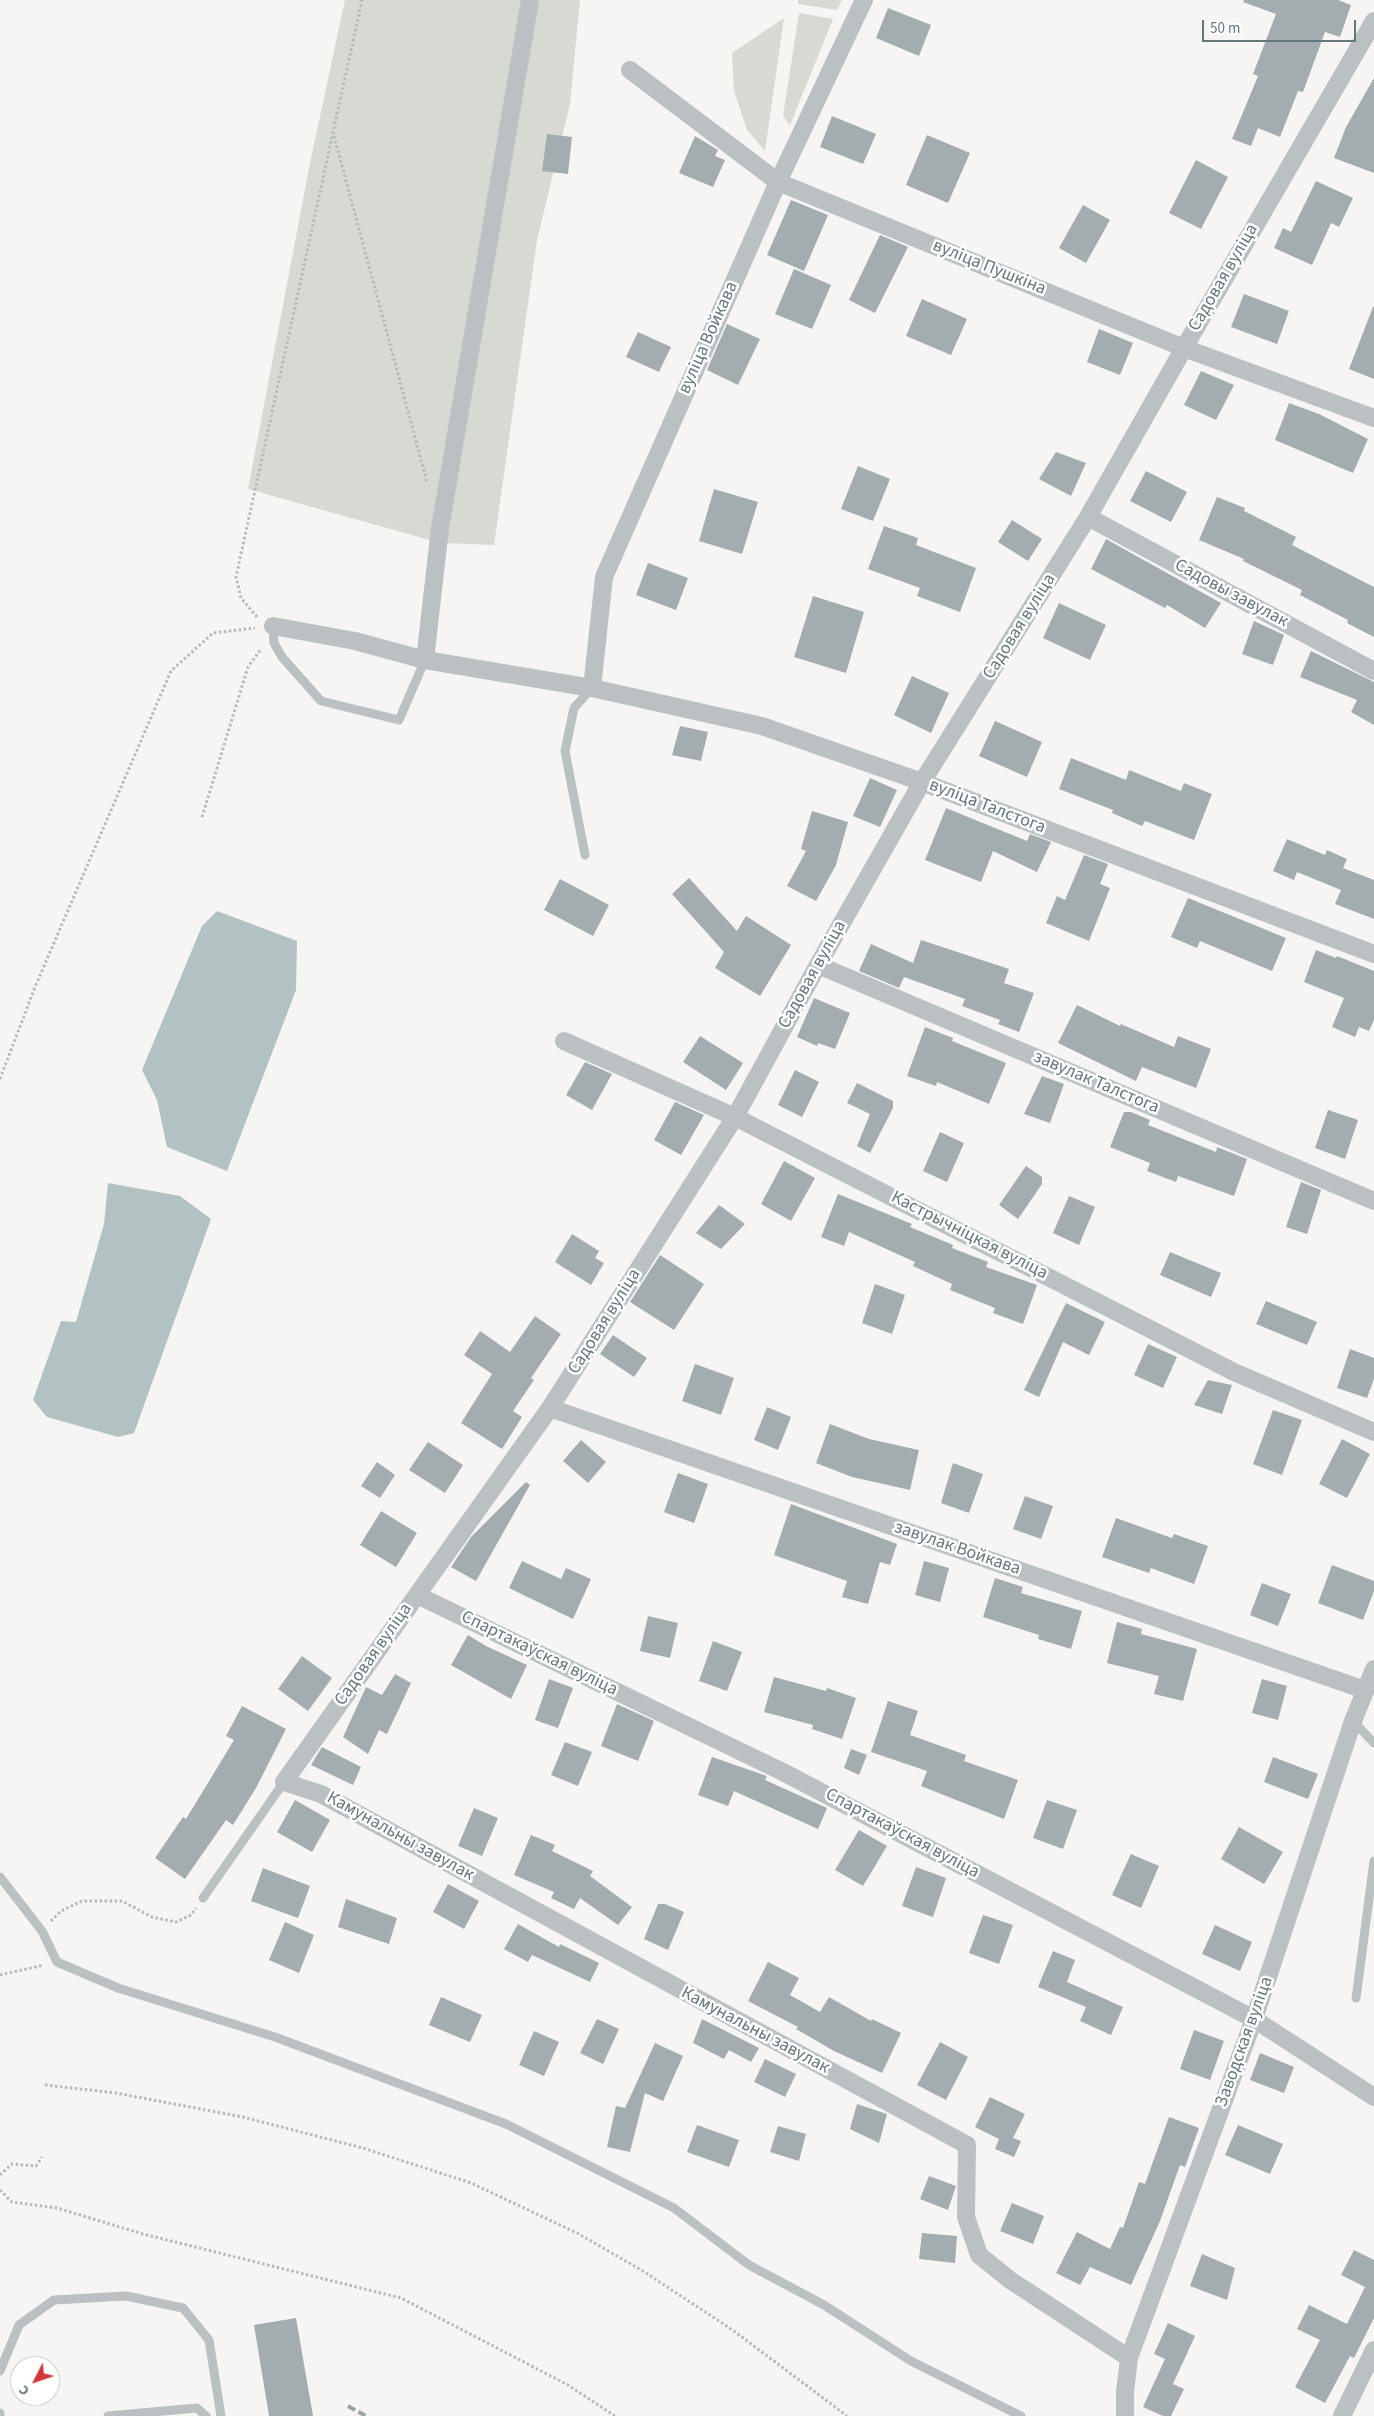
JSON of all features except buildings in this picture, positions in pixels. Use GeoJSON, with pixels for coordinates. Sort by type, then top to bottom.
{"type":"FeatureCollection","features":[{"type":"Feature","properties":{"kind":"street"},"geometry":{"type":"LineString","coordinates":[[425,660],[440,528],[530,0]]}},
{"type":"Feature","properties":{"kind":"street","name":"вуліца Войкава"},"geometry":{"type":"LineString","coordinates":[[592,688],[604,576],[778,182],[864,0]]}},
{"type":"Feature","properties":{"kind":"street","name":"Садовая вуліца"},"geometry":{"type":"LineString","coordinates":[[284,1782],[550,1408],[735,1117],[818,965],[922,782],[1088,517],[1374,21]]}},
{"type":"Feature","properties":{"kind":"street","name":"вуліца Пушкіна"},"geometry":{"type":"LineString","coordinates":[[630,70],[778,182],[1184,348],[1374,418]]}},
{"type":"Feature","properties":{"kind":"street","name":"Садовы завулак"},"geometry":{"type":"LineString","coordinates":[[1088,517],[1374,671]]}},
{"type":"Feature","properties":{"kind":"street","name":"вуліца Талстога"},"geometry":{"type":"LineString","coordinates":[[273,626],[355,641],[425,660],[592,688],[762,726],[922,782],[1374,954]]}},
{"type":"Feature","properties":{"kind":"street","name":"завулак Талстога"},"geometry":{"type":"LineString","coordinates":[[818,965],[1374,1201]]}},
{"type":"Feature","properties":{"kind":"street","name":"Кастрычніцкая вуліца"},"geometry":{"type":"LineString","coordinates":[[564,1041],[735,1117],[1234,1372],[1374,1432]]}},
{"type":"Feature","properties":{"kind":"street","name":"завулак Войкава"},"geometry":{"type":"LineString","coordinates":[[550,1408],[1364,1690]]}},
{"type":"Feature","properties":{"kind":"street","name":"Спартакаўская вуліца"},"geometry":{"type":"LineString","coordinates":[[417,1595],[783,1772],[1254,2019],[1374,2097]]}},
{"type":"Feature","properties":{"kind":"street","name":"Заводская вуліца"},"geometry":{"type":"LineString","coordinates":[[1125,2416],[1125,2392],[1129,2358],[1254,2019],[1353,1721],[1374,1669]]}},
{"type":"Feature","properties":{"kind":"street","name":"Камунальны завулак"},"geometry":{"type":"LineString","coordinates":[[284,1782],[321,1794],[967,2145],[966,2217],[978,2255],[1010,2280],[1129,2358]]}},
{"type":"Feature","properties":{"kind":"street"},"geometry":{"type":"LineString","coordinates":[[1342,2416],[1374,2350]]}},
{"type":"Feature","properties":{"kind":"lane"},"geometry":{"type":"LineString","coordinates":[[273,626],[274,643],[282,657],[321,701],[399,720],[425,660]]}},
{"type":"Feature","properties":{"kind":"lane"},"geometry":{"type":"LineString","coordinates":[[585,855],[565,750],[574,708],[592,688]]}},
{"type":"Feature","properties":{"kind":"lane"},"geometry":{"type":"LineString","coordinates":[[1353,1721],[1374,1743]]}},
{"type":"Feature","properties":{"kind":"lane","name":"Садовая вуліца"},"geometry":{"type":"LineString","coordinates":[[203,1898],[284,1782]]}},
{"type":"Feature","properties":{"kind":"lane"},"geometry":{"type":"LineString","coordinates":[[1356,1998],[1374,1862]]}},
{"type":"Feature","properties":{"kind":"lane"},"geometry":{"type":"LineString","coordinates":[[0,1877],[42,1931],[57,1962],[118,1988],[275,2037],[506,2124],[674,2208],[749,2265],[824,2304],[911,2361],[1020,2416]]}},
{"type":"Feature","properties":{"kind":"lane"},"geometry":{"type":"LineString","coordinates":[[0,2371],[19,2325],[54,2300],[126,2296],[183,2308],[208,2340],[221,2416]]}},
{"type":"Feature","properties":{"kind":"lane"},"geometry":{"type":"LineString","coordinates":[[108,2416],[197,2408],[206,2416]]}},
{"type":"Feature","properties":{"kind":"path"},"geometry":{"type":"LineString","coordinates":[[273,626],[254,616],[242,598],[236,577],[362,0]]}},
{"type":"Feature","properties":{"kind":"path"},"geometry":{"type":"LineString","coordinates":[[333,133],[430,490]]}},
{"type":"Feature","properties":{"kind":"path"},"geometry":{"type":"LineString","coordinates":[[0,1080],[35,987],[172,671],[213,634],[273,626]]}},
{"type":"Feature","properties":{"kind":"path"},"geometry":{"type":"LineString","coordinates":[[202,817],[248,667],[260,649],[274,643]]}},
{"type":"Feature","properties":{"kind":"path"},"geometry":{"type":"LineString","coordinates":[[42,1931],[61,1911],[82,1901],[122,1901],[152,1917],[176,1922],[191,1915],[203,1898]]}},
{"type":"Feature","properties":{"kind":"path"},"geometry":{"type":"LineString","coordinates":[[0,1975],[57,1962]]}},
{"type":"Feature","properties":{"kind":"path"},"geometry":{"type":"LineString","coordinates":[[45,2085],[116,2093],[243,2117],[363,2148],[471,2183],[577,2233],[643,2271],[734,2331],[847,2416]]}},
{"type":"Feature","properties":{"kind":"path"},"geometry":{"type":"LineString","coordinates":[[0,2174],[12,2164],[36,2166],[42,2157]]}},
{"type":"Feature","properties":{"kind":"path"},"geometry":{"type":"LineString","coordinates":[[0,2190],[12,2202],[57,2208],[143,2234],[401,2298],[568,2385],[615,2416]]}},
{"type":"Feature","properties":{"kind":"shaded area"},"geometry":{"type":"Polygon","coordinates":[[[345,0],[580,0],[570,104],[537,240],[494,545],[440,543],[248,489],[309,168],[345,0]]]}},
{"type":"Feature","properties":{"kind":"shaded area"},"geometry":{"type":"Polygon","coordinates":[[[798,0],[842,0],[837,10],[798,4],[798,0]]]}},
{"type":"Feature","properties":{"kind":"shaded area"},"geometry":{"type":"Polygon","coordinates":[[[799,13],[833,19],[790,125],[783,116],[799,13]]]}},
{"type":"Feature","properties":{"kind":"shaded area"},"geometry":{"type":"Polygon","coordinates":[[[784,18],[765,151],[747,130],[734,91],[732,53],[784,18]]]}},
{"type":"Feature","properties":{"kind":"shaded area"},"geometry":{"type":"Polygon","coordinates":[[[217,911],[297,941],[296,990],[227,1171],[167,1147],[157,1100],[142,1070],[202,926],[217,911]]]}},
{"type":"Feature","properties":{"kind":"shaded area"},"geometry":{"type":"Polygon","coordinates":[[[108,1183],[180,1196],[211,1219],[134,1433],[118,1437],[47,1417],[33,1400],[61,1321],[76,1322],[104,1224],[108,1183]]]}},
{"type":"Feature","properties":{"kind":"railway"},"geometry":{"type":"LineString","coordinates":[[348,2406],[366,2416]]}}]}
